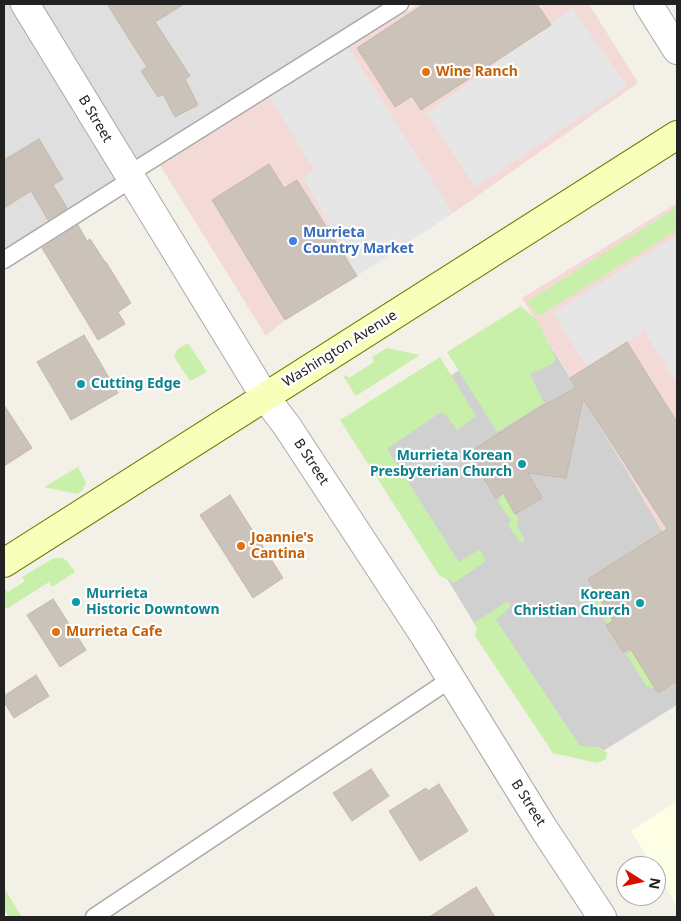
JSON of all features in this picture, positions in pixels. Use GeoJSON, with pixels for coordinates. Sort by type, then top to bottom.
{"type":"FeatureCollection","features":[{"type":"Feature","properties":{"kind":"main road","name":"Washington Avenue"},"geometry":{"type":"LineString","coordinates":[[4,563],[677,135]]}},
{"type":"Feature","properties":{"kind":"street","name":"B Street"},"geometry":{"type":"LineString","coordinates":[[24,4],[265,397],[288,426],[451,679],[542,826],[602,917]]}},
{"type":"Feature","properties":{"kind":"street"},"geometry":{"type":"LineString","coordinates":[[648,4],[677,50]]}},
{"type":"Feature","properties":{"kind":"lane"},"geometry":{"type":"LineString","coordinates":[[4,260],[400,4]]}},
{"type":"Feature","properties":{"kind":"lane"},"geometry":{"type":"LineString","coordinates":[[94,917],[451,679]]}},
{"type":"Feature","properties":{"kind":"shaded area"},"geometry":{"type":"Polygon","coordinates":[[[4,4],[405,4],[4,258],[4,4]]]}},
{"type":"Feature","properties":{"kind":"shaded area"},"geometry":{"type":"Polygon","coordinates":[[[419,4],[589,4],[638,83],[453,213],[285,320],[266,336],[160,165],[419,4]]]}},
{"type":"Feature","properties":{"kind":"shaded area"},"geometry":{"type":"Polygon","coordinates":[[[572,8],[627,86],[475,187],[427,113],[572,8]]]}},
{"type":"Feature","properties":{"kind":"shaded area"},"geometry":{"type":"Polygon","coordinates":[[[348,47],[453,213],[357,276],[303,177],[314,170],[269,96],[302,73],[348,47]]]}},
{"type":"Feature","properties":{"kind":"shaded area"},"geometry":{"type":"Polygon","coordinates":[[[677,203],[677,557],[522,298],[677,203]]]}},
{"type":"Feature","properties":{"kind":"shaded area"},"geometry":{"type":"Polygon","coordinates":[[[677,235],[677,384],[644,331],[587,367],[553,313],[677,235]]]}},
{"type":"Feature","properties":{"kind":"shaded area"},"geometry":{"type":"Polygon","coordinates":[[[534,319],[677,557],[677,705],[590,759],[553,753],[361,437],[534,319]]]}},
{"type":"Feature","properties":{"kind":"shaded area"},"geometry":{"type":"Polygon","coordinates":[[[677,801],[677,906],[666,888],[666,856],[647,856],[631,831],[677,801]]]}},
{"type":"Feature","properties":{"kind":"green space"},"geometry":{"type":"Polygon","coordinates":[[[677,207],[677,230],[539,316],[527,302],[677,207]]]}},
{"type":"Feature","properties":{"kind":"green space"},"geometry":{"type":"Polygon","coordinates":[[[521,306],[537,320],[556,358],[552,364],[530,374],[544,403],[497,432],[447,352],[521,306]]]}},
{"type":"Feature","properties":{"kind":"green space"},"geometry":{"type":"Polygon","coordinates":[[[188,343],[207,372],[190,381],[174,357],[178,349],[188,343]]]}},
{"type":"Feature","properties":{"kind":"green space"},"geometry":{"type":"Polygon","coordinates":[[[387,348],[420,355],[356,396],[343,376],[345,375],[349,378],[374,362],[372,357],[387,348]]]}},
{"type":"Feature","properties":{"kind":"green space"},"geometry":{"type":"Polygon","coordinates":[[[440,357],[476,416],[457,430],[446,415],[441,412],[387,449],[459,562],[480,549],[486,561],[454,583],[439,575],[340,420],[440,357]]]}},
{"type":"Feature","properties":{"kind":"green space"},"geometry":{"type":"Polygon","coordinates":[[[78,467],[86,483],[83,490],[77,494],[44,487],[78,467]]]}},
{"type":"Feature","properties":{"kind":"green space"},"geometry":{"type":"Polygon","coordinates":[[[503,493],[519,520],[517,526],[525,540],[524,542],[520,542],[508,525],[511,521],[498,502],[503,493]]]}},
{"type":"Feature","properties":{"kind":"green space"},"geometry":{"type":"Polygon","coordinates":[[[54,558],[62,558],[67,561],[75,572],[52,587],[49,582],[8,608],[4,607],[4,588],[8,592],[25,581],[22,577],[54,558]]]}},
{"type":"Feature","properties":{"kind":"green space"},"geometry":{"type":"Polygon","coordinates":[[[592,586],[613,621],[607,624],[586,589],[592,586]]]}},
{"type":"Feature","properties":{"kind":"green space"},"geometry":{"type":"Polygon","coordinates":[[[506,602],[510,603],[510,607],[496,620],[580,746],[599,747],[607,753],[606,759],[597,763],[553,753],[475,636],[477,628],[474,623],[506,602]]]}},
{"type":"Feature","properties":{"kind":"green space"},"geometry":{"type":"Polygon","coordinates":[[[632,651],[655,688],[647,687],[626,654],[632,651]]]}},
{"type":"Feature","properties":{"kind":"green space"},"geometry":{"type":"Polygon","coordinates":[[[4,888],[22,917],[9,917],[4,909],[4,888]]]}},
{"type":"Feature","properties":{"kind":"building"},"geometry":{"type":"Polygon","coordinates":[[[107,4],[184,4],[155,22],[190,76],[185,79],[198,105],[175,117],[163,94],[158,97],[141,71],[147,67],[107,4]]]}},
{"type":"Feature","properties":{"kind":"building","name":"Wine Ranch"},"geometry":{"type":"Polygon","coordinates":[[[424,4],[537,4],[551,25],[421,110],[412,96],[395,107],[357,48],[424,4]]]}},
{"type":"Feature","properties":{"kind":"building"},"geometry":{"type":"Polygon","coordinates":[[[39,139],[63,179],[53,185],[67,208],[48,220],[31,191],[4,208],[4,160],[39,139]]]}},
{"type":"Feature","properties":{"kind":"building","name":"Murrieta Country Market"},"geometry":{"type":"Polygon","coordinates":[[[269,164],[284,188],[297,180],[357,276],[285,320],[212,200],[269,164]]]}},
{"type":"Feature","properties":{"kind":"building"},"geometry":{"type":"Polygon","coordinates":[[[78,225],[87,241],[90,239],[106,262],[131,303],[118,312],[125,324],[98,340],[42,248],[78,225]]]}},
{"type":"Feature","properties":{"kind":"building","name":"Cutting Edge"},"geometry":{"type":"Polygon","coordinates":[[[84,335],[118,393],[71,420],[37,362],[84,335]]]}},
{"type":"Feature","properties":{"kind":"building"},"geometry":{"type":"Polygon","coordinates":[[[627,342],[677,422],[677,681],[658,693],[630,648],[623,652],[606,625],[613,621],[588,579],[667,529],[583,399],[566,478],[528,473],[542,498],[515,514],[503,493],[496,498],[468,453],[540,407],[576,388],[570,378],[627,342]]]}},
{"type":"Feature","properties":{"kind":"building"},"geometry":{"type":"Polygon","coordinates":[[[4,405],[32,448],[4,466],[4,405]]]}},
{"type":"Feature","properties":{"kind":"building","name":"Joannie's Cantina"},"geometry":{"type":"Polygon","coordinates":[[[230,495],[283,578],[253,598],[200,515],[230,495]]]}},
{"type":"Feature","properties":{"kind":"building","name":"Murrieta Cafe"},"geometry":{"type":"Polygon","coordinates":[[[53,599],[86,650],[60,667],[27,615],[53,599]]]}},
{"type":"Feature","properties":{"kind":"building"},"geometry":{"type":"Polygon","coordinates":[[[36,675],[49,696],[14,718],[4,702],[4,696],[36,675]]]}},
{"type":"Feature","properties":{"kind":"building"},"geometry":{"type":"Polygon","coordinates":[[[371,769],[389,796],[352,821],[333,793],[371,769]]]}},
{"type":"Feature","properties":{"kind":"building"},"geometry":{"type":"Polygon","coordinates":[[[439,784],[468,831],[420,861],[389,811],[426,788],[428,791],[439,784]]]}},
{"type":"Feature","properties":{"kind":"building"},"geometry":{"type":"Polygon","coordinates":[[[476,887],[495,917],[429,917],[476,887]]]}},
{"type":"Feature","properties":{"kind":"place","name":"Wine Ranch"},"geometry":{"type":"Point","coordinates":[426,72]}},
{"type":"Feature","properties":{"kind":"place","name":"Murrieta Country Market"},"geometry":{"type":"Point","coordinates":[293,241]}},
{"type":"Feature","properties":{"kind":"place","name":"Cutting Edge"},"geometry":{"type":"Point","coordinates":[81,384]}},
{"type":"Feature","properties":{"kind":"place","name":"Murrieta Korean Presbyterian Church"},"geometry":{"type":"Point","coordinates":[522,464]}},
{"type":"Feature","properties":{"kind":"place","name":"Joannie's Cantina"},"geometry":{"type":"Point","coordinates":[241,546]}},
{"type":"Feature","properties":{"kind":"place","name":"Murrieta Historic Downtown"},"geometry":{"type":"Point","coordinates":[76,602]}},
{"type":"Feature","properties":{"kind":"place","name":"Korean Christian Church"},"geometry":{"type":"Point","coordinates":[640,603]}},
{"type":"Feature","properties":{"kind":"place","name":"Murrieta Cafe"},"geometry":{"type":"Point","coordinates":[56,632]}}]}
